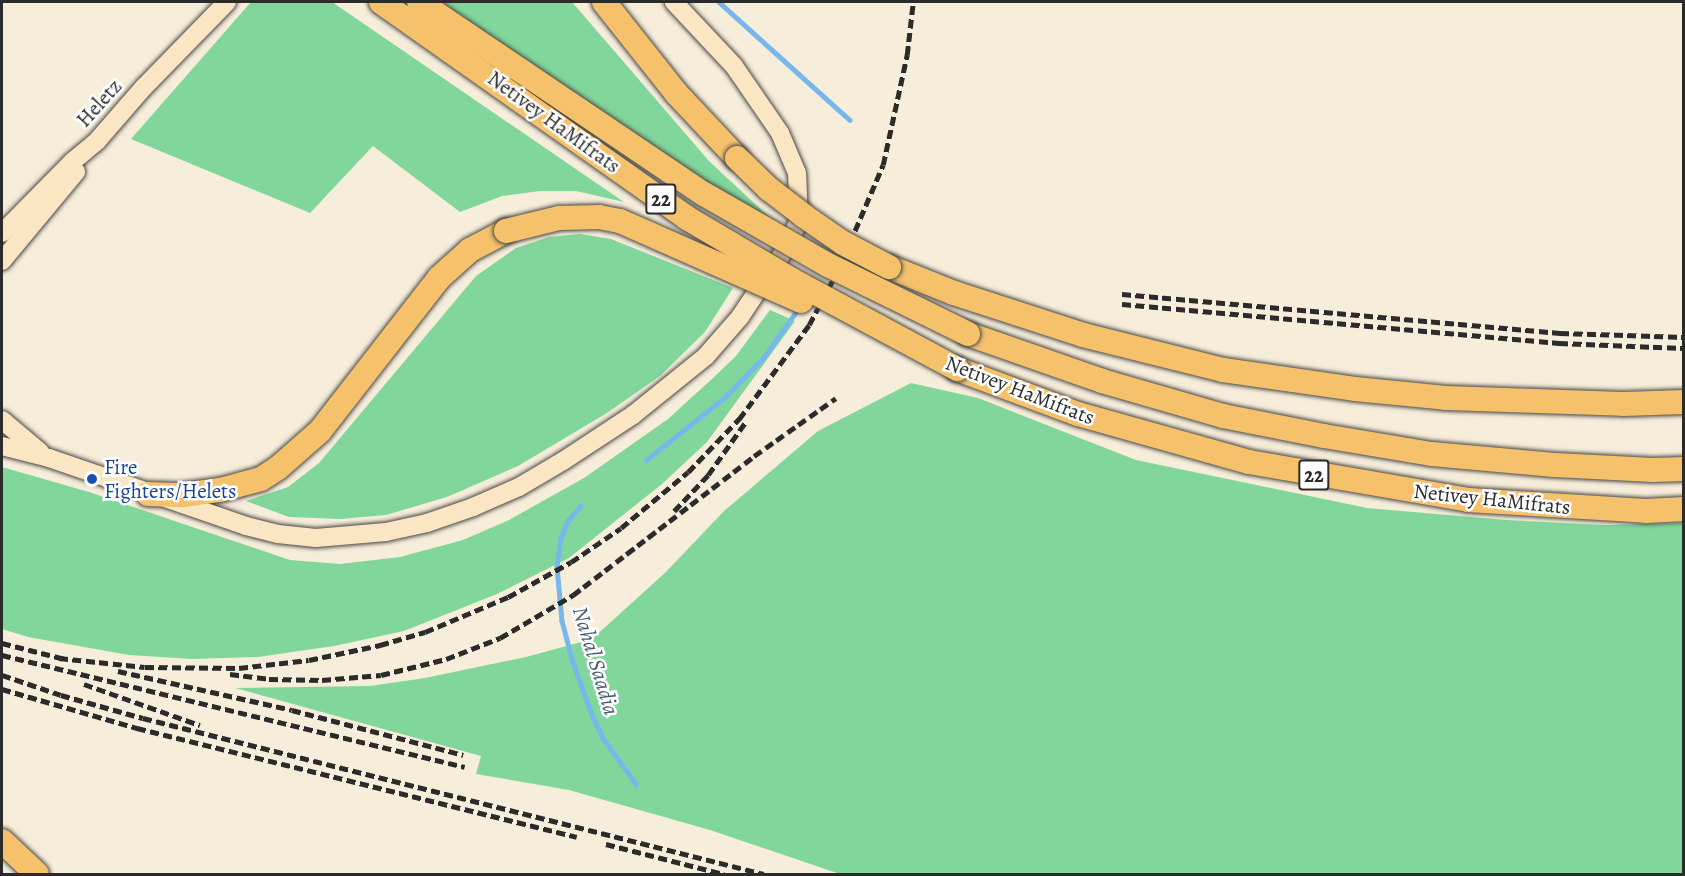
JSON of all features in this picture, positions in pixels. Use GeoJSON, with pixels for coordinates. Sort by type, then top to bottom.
{"type":"FeatureCollection","features":[{"type":"Feature","properties":{"kind":"highway","name":"Netivey HaMifrats"},"geometry":{"type":"LineString","coordinates":[[381,2],[687,218],[790,279],[957,369],[1078,414],[1144,434],[1294,471],[1468,500],[1635,510],[1683,509]]}},
{"type":"Feature","properties":{"kind":"highway","name":"Netivey HaMifrats"},"geometry":{"type":"LineString","coordinates":[[419,2],[704,194],[828,265],[968,334],[1102,381],[1223,416],[1324,436],[1432,454],[1554,465],[1653,470],[1683,469]]}},
{"type":"Feature","properties":{"kind":"highway"},"geometry":{"type":"LineString","coordinates":[[604,2],[676,93],[769,189],[843,243],[889,267],[954,293],[1083,334],[1223,370],[1355,389],[1446,398],[1623,404],[1683,400]]}},
{"type":"Feature","properties":{"kind":"highway"},"geometry":{"type":"LineString","coordinates":[[148,494],[183,495],[220,490],[261,479],[278,468],[321,431],[439,278],[470,250],[506,231],[559,218],[599,218],[620,221],[957,369]]}},
{"type":"Feature","properties":{"kind":"highway"},"geometry":{"type":"LineString","coordinates":[[1554,465],[1626,464],[1683,457]]}},
{"type":"Feature","properties":{"kind":"highway"},"geometry":{"type":"LineString","coordinates":[[2,841],[36,873]]}},
{"type":"Feature","properties":{"kind":"street","name":"Heletz"},"geometry":{"type":"LineString","coordinates":[[2,233],[97,141],[144,87],[227,2]]}},
{"type":"Feature","properties":{"kind":"street"},"geometry":{"type":"LineString","coordinates":[[2,446],[49,458],[246,526],[303,537],[364,534],[427,523],[473,507],[519,487],[633,415],[706,356],[740,317],[788,245],[799,220],[799,190],[791,154],[768,111],[734,66],[674,2]]}},
{"type":"Feature","properties":{"kind":"street"},"geometry":{"type":"LineString","coordinates":[[2,261],[80,168],[97,141]]}},
{"type":"Feature","properties":{"kind":"street"},"geometry":{"type":"LineString","coordinates":[[2,420],[26,443],[49,458]]}},
{"type":"Feature","properties":{"kind":"green space"},"geometry":{"type":"Polygon","coordinates":[[[251,2],[332,2],[624,202],[576,191],[540,191],[502,196],[460,212],[373,146],[310,213],[131,139],[251,2]]]}},
{"type":"Feature","properties":{"kind":"green space"},"geometry":{"type":"Polygon","coordinates":[[[433,2],[572,2],[709,161],[782,229],[685,170],[433,2]]]}},
{"type":"Feature","properties":{"kind":"green space"},"geometry":{"type":"Polygon","coordinates":[[[580,234],[611,239],[733,288],[705,332],[660,376],[607,413],[518,466],[447,497],[386,515],[340,519],[289,517],[246,501],[288,487],[319,463],[476,276],[516,248],[549,237],[580,234]]]}},
{"type":"Feature","properties":{"kind":"green space"},"geometry":{"type":"Polygon","coordinates":[[[770,310],[795,321],[707,442],[662,484],[569,558],[497,594],[404,631],[334,646],[258,657],[192,659],[129,655],[28,637],[2,629],[2,467],[89,492],[290,560],[340,564],[400,557],[463,540],[509,520],[584,478],[668,419],[736,356],[770,310]]]}},
{"type":"Feature","properties":{"kind":"green space"},"geometry":{"type":"Polygon","coordinates":[[[911,383],[978,398],[1136,460],[1367,508],[1506,520],[1605,525],[1683,523],[1683,874],[840,874],[710,830],[569,790],[476,774],[481,756],[235,688],[370,686],[425,678],[526,657],[592,639],[666,572],[723,512],[818,431],[911,383]]]}},
{"type":"Feature","properties":{"kind":"waterway","name":"Nahal Saadia"},"geometry":{"type":"LineString","coordinates":[[719,2],[850,120]]}},
{"type":"Feature","properties":{"kind":"waterway","name":"Nahal Saadia"},"geometry":{"type":"LineString","coordinates":[[646,460],[724,398],[763,358],[798,309]]}},
{"type":"Feature","properties":{"kind":"waterway","name":"Nahal Saadia"},"geometry":{"type":"LineString","coordinates":[[581,506],[568,521],[561,538],[557,567],[562,621],[573,662],[591,712],[603,738],[636,784]]}},
{"type":"Feature","properties":{"kind":"railway"},"geometry":{"type":"LineString","coordinates":[[59,658],[145,667],[239,668],[309,660],[380,645],[425,632],[508,597],[571,562],[621,528],[688,472],[739,419],[809,325],[839,268],[883,165],[907,55],[913,2]]}},
{"type":"Feature","properties":{"kind":"railway"},"geometry":{"type":"LineString","coordinates":[[1122,294],[1560,333],[1684,337]]}},
{"type":"Feature","properties":{"kind":"railway"},"geometry":{"type":"LineString","coordinates":[[1122,304],[1559,343],[1684,348]]}},
{"type":"Feature","properties":{"kind":"railway"},"geometry":{"type":"LineString","coordinates":[[230,674],[269,679],[322,680],[381,675],[446,659],[500,638],[573,595],[754,456],[836,398]]}},
{"type":"Feature","properties":{"kind":"railway"},"geometry":{"type":"LineString","coordinates":[[674,511],[708,475],[747,420]]}},
{"type":"Feature","properties":{"kind":"railway"},"geometry":{"type":"LineString","coordinates":[[2,643],[65,659]]}},
{"type":"Feature","properties":{"kind":"railway"},"geometry":{"type":"LineString","coordinates":[[2,655],[465,767]]}},
{"type":"Feature","properties":{"kind":"railway"},"geometry":{"type":"LineString","coordinates":[[118,671],[292,710],[463,755]]}},
{"type":"Feature","properties":{"kind":"railway"},"geometry":{"type":"LineString","coordinates":[[2,675],[61,695],[143,718],[764,874]]}},
{"type":"Feature","properties":{"kind":"railway"},"geometry":{"type":"LineString","coordinates":[[84,684],[200,725]]}},
{"type":"Feature","properties":{"kind":"railway"},"geometry":{"type":"LineString","coordinates":[[2,689],[137,728],[577,837]]}},
{"type":"Feature","properties":{"kind":"railway"},"geometry":{"type":"LineString","coordinates":[[606,844],[724,874]]}},
{"type":"Feature","properties":{"kind":"place","name":"Fire Fighters/Helets"},"geometry":{"type":"Point","coordinates":[92,479]}}]}
